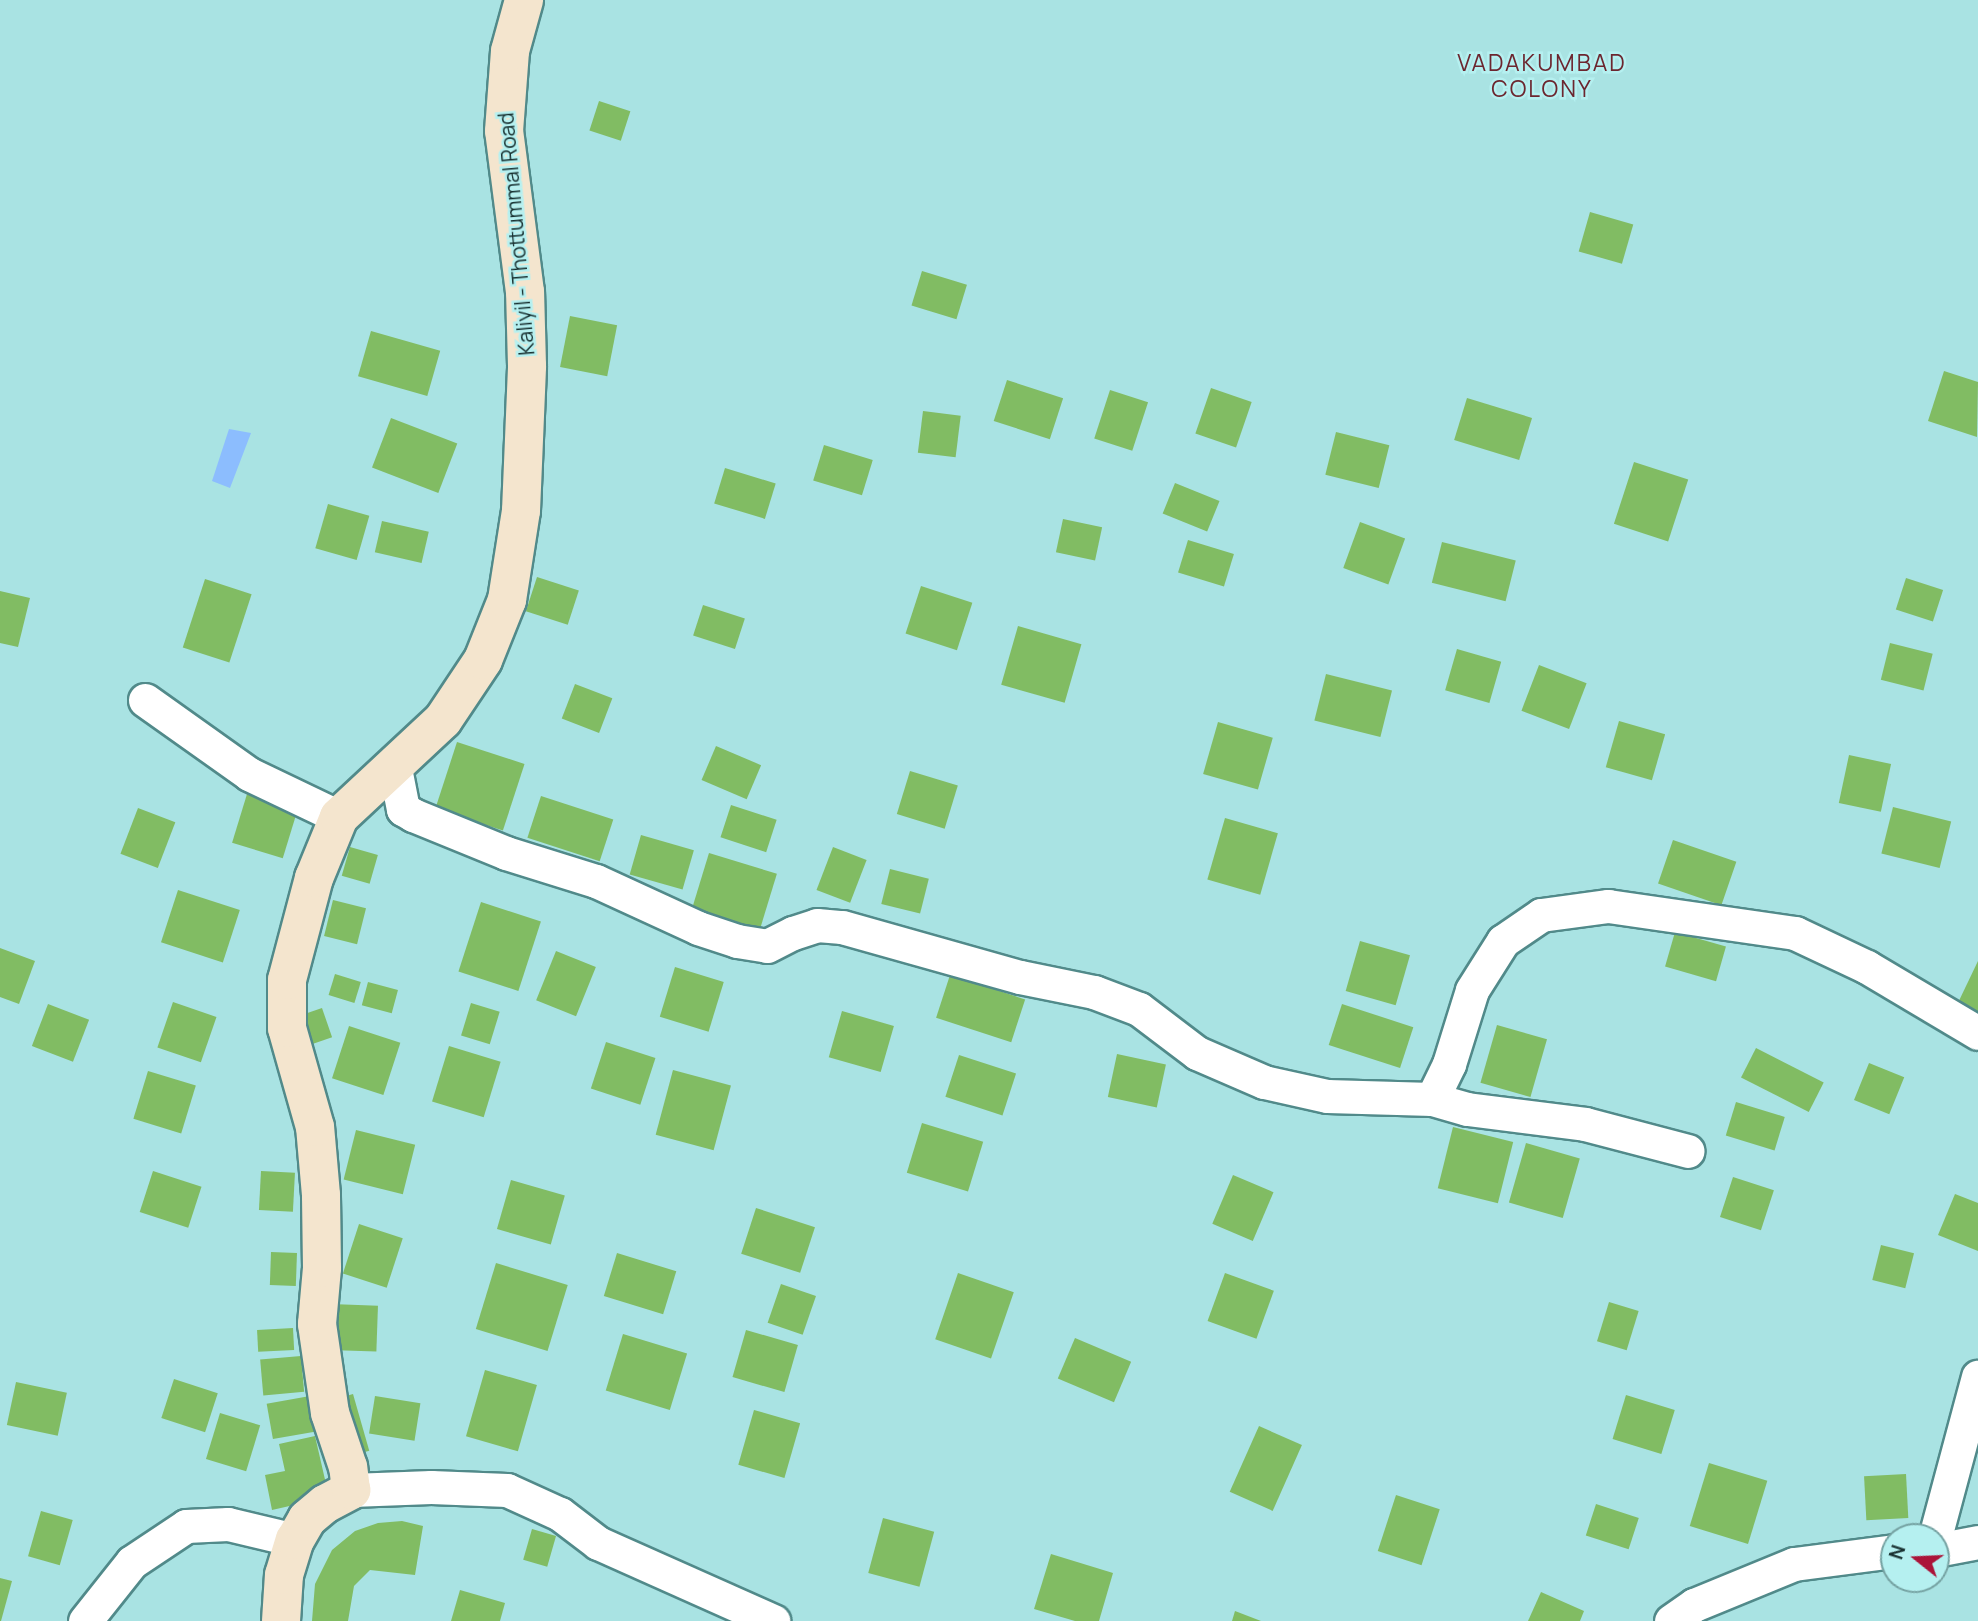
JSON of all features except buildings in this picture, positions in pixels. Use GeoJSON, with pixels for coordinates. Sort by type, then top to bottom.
{"type":"FeatureCollection","features":[{"type":"Feature","properties":{"kind":"main road","name":"Kaliyil - Thottummal Road"},"geometry":{"type":"LineString","coordinates":[[351,1490],[348,1467],[330,1413],[317,1324],[322,1256],[315,1127],[287,1028],[287,980],[314,878],[339,817],[395,768],[443,720],[483,660],[507,600],[521,511],[527,366],[525,292],[503,131],[510,51],[524,0]]}},
{"type":"Feature","properties":{"kind":"main road"},"geometry":{"type":"LineString","coordinates":[[281,1621],[284,1575],[295,1540],[316,1511],[351,1490]]}},
{"type":"Feature","properties":{"kind":"street"},"geometry":{"type":"LineString","coordinates":[[145,700],[249,774],[339,817]]}},
{"type":"Feature","properties":{"kind":"street"},"geometry":{"type":"LineString","coordinates":[[395,768],[403,809],[413,815],[506,853],[596,881],[668,915],[737,941],[767,946],[817,925],[842,927],[1008,974],[1094,992],[1139,1009],[1197,1053],[1264,1082],[1327,1096],[1432,1099],[1467,1109],[1585,1124],[1688,1151]]}},
{"type":"Feature","properties":{"kind":"street"},"geometry":{"type":"LineString","coordinates":[[1432,1099],[1449,1064],[1472,989],[1503,942],[1541,915],[1608,906],[1795,933],[1867,967],[1978,1034]]}},
{"type":"Feature","properties":{"kind":"street"},"geometry":{"type":"LineString","coordinates":[[1939,1523],[1978,1377]]}},
{"type":"Feature","properties":{"kind":"street"},"geometry":{"type":"LineString","coordinates":[[351,1490],[431,1487],[508,1490],[560,1514],[598,1544],[773,1621]]}},
{"type":"Feature","properties":{"kind":"street"},"geometry":{"type":"LineString","coordinates":[[85,1621],[132,1562],[186,1527],[228,1524],[295,1540]]}},
{"type":"Feature","properties":{"kind":"street"},"geometry":{"type":"LineString","coordinates":[[1950,1547],[1978,1542]]}},
{"type":"Feature","properties":{"kind":"street"},"geometry":{"type":"LineString","coordinates":[[1671,1621],[1693,1605],[1794,1564],[1880,1553]]}},
{"type":"Feature","properties":{"kind":"water"},"geometry":{"type":"Polygon","coordinates":[[[229,429],[251,433],[230,488],[212,481],[229,429]]]}},
{"type":"Feature","properties":{"kind":"district","name":"VADAKUMBAD COLONY"},"geometry":{"type":"Point","coordinates":[1542,75]}}]}
